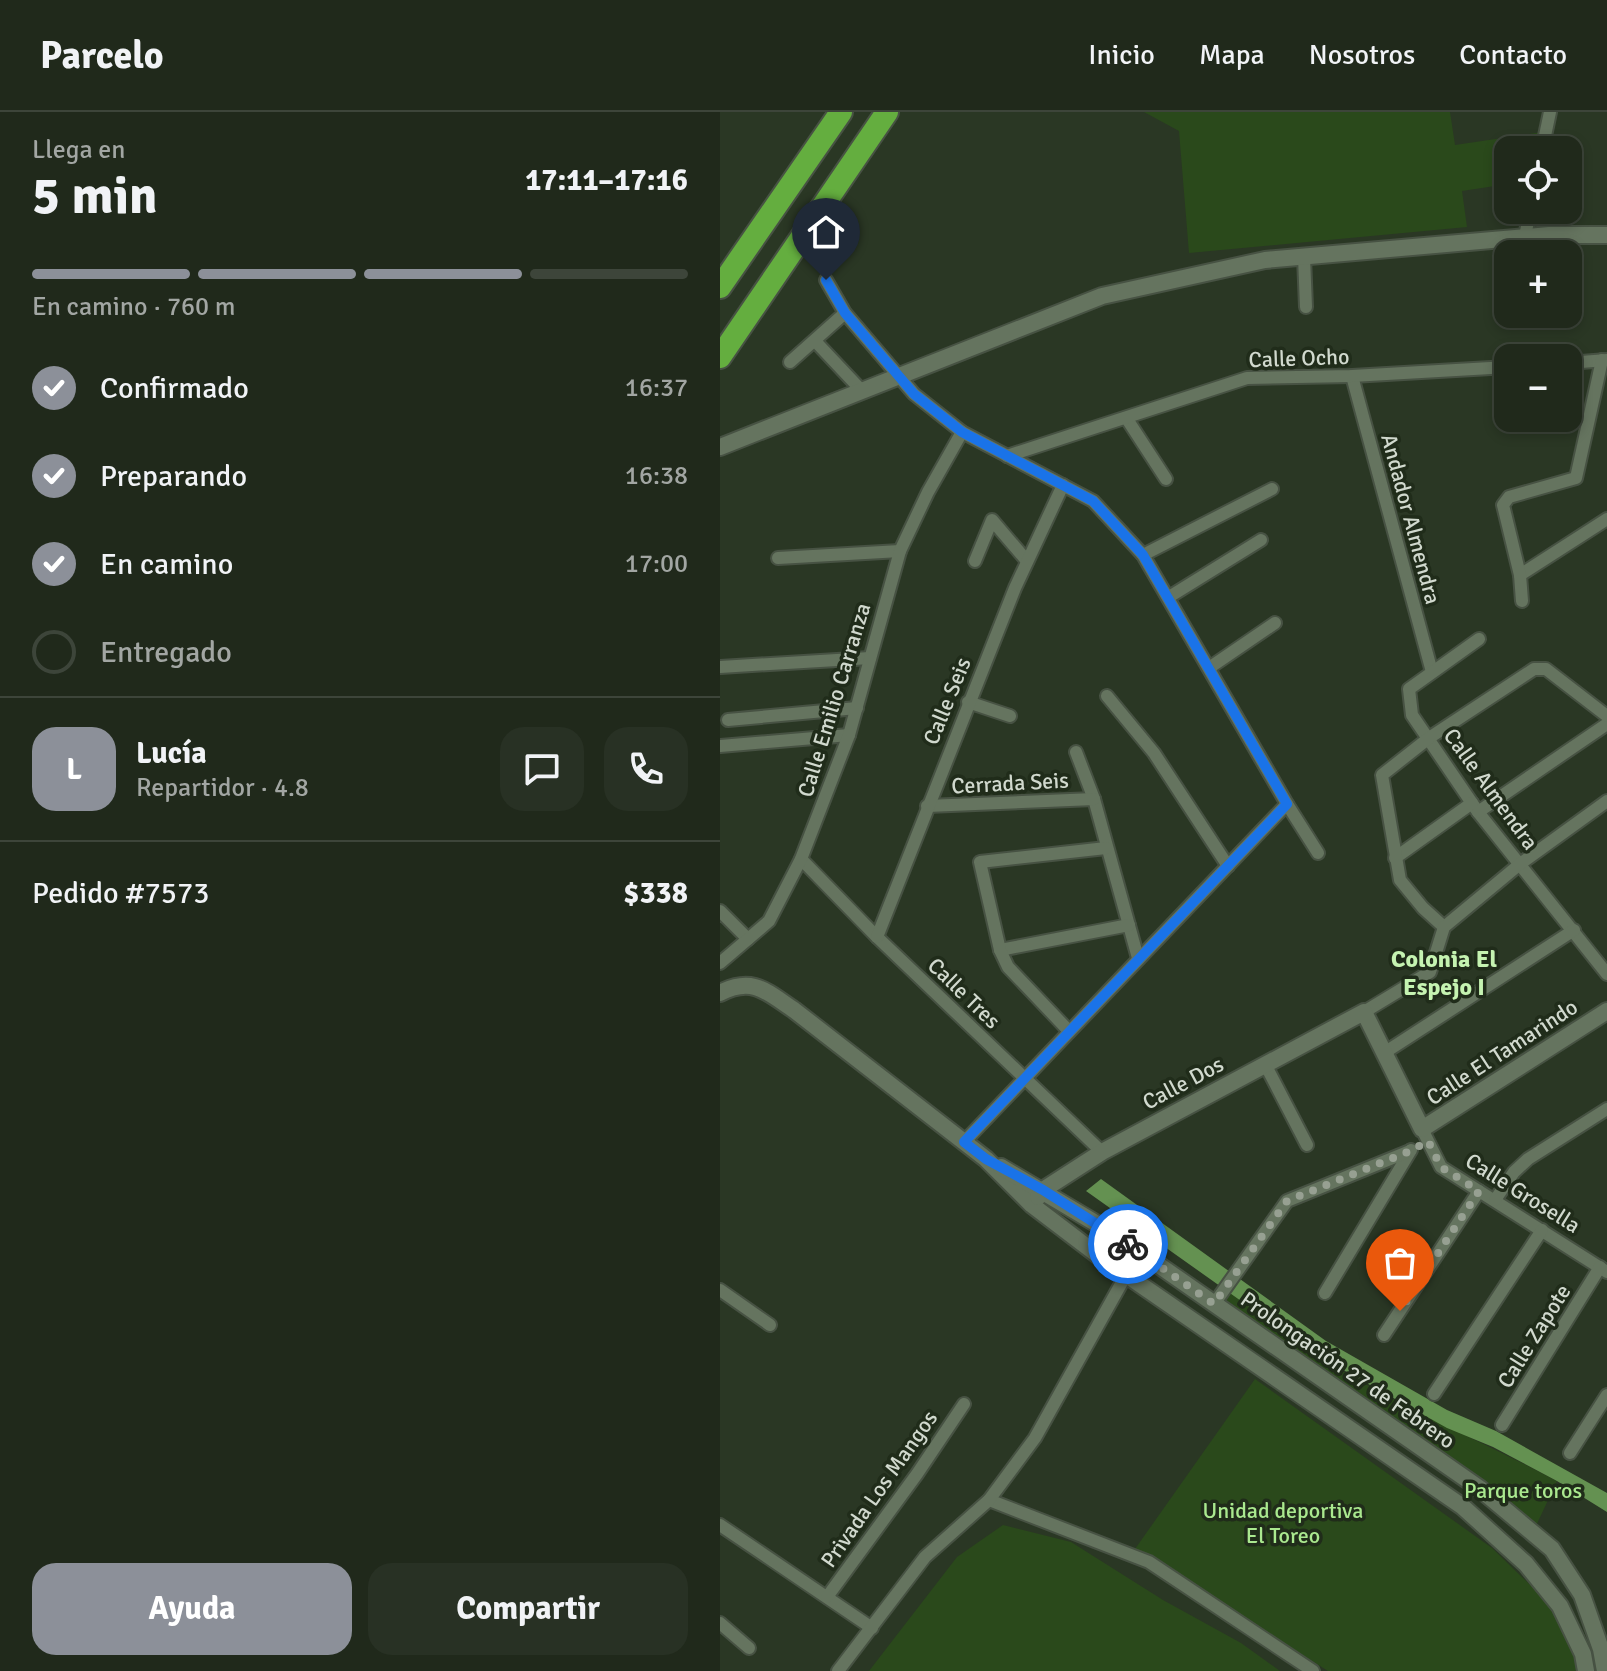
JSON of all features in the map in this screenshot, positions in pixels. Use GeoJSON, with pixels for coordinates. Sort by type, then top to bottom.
{"type":"FeatureCollection","features":[{"type":"Feature","properties":{"kind":"highway"},"geometry":{"type":"LineString","coordinates":[[720,287],[841,112]]}},
{"type":"Feature","properties":{"kind":"highway"},"geometry":{"type":"LineString","coordinates":[[720,357],[887,112]]}},
{"type":"Feature","properties":{"kind":"main road"},"geometry":{"type":"LineString","coordinates":[[720,447],[1102,296],[1265,260],[1525,237],[1607,235]]}},
{"type":"Feature","properties":{"kind":"main road"},"geometry":{"type":"LineString","coordinates":[[720,993],[745,984],[762,988],[794,1010],[986,1159],[1032,1205],[1126,1275],[1463,1507],[1526,1564],[1560,1606],[1583,1654],[1586,1671]]}},
{"type":"Feature","properties":{"kind":"main road","name":"Calle El Tamarindo"},"geometry":{"type":"LineString","coordinates":[[1425,1135],[1607,1011]]}},
{"type":"Feature","properties":{"kind":"main road","name":"Calle Grosella"},"geometry":{"type":"LineString","coordinates":[[1364,1012],[1425,1135]]}},
{"type":"Feature","properties":{"kind":"main road","name":"Calle Dos"},"geometry":{"type":"LineString","coordinates":[[1032,1205],[1043,1190],[1102,1152],[1364,1012]]}},
{"type":"Feature","properties":{"kind":"main road","name":"Prolongación 27 de Febrero"},"geometry":{"type":"LineString","coordinates":[[986,1159],[1114,1234],[1479,1488],[1552,1549],[1582,1595],[1601,1649],[1605,1671]]}},
{"type":"Feature","properties":{"kind":"street"},"geometry":{"type":"LineString","coordinates":[[1545,136],[1550,112]]}},
{"type":"Feature","properties":{"kind":"street"},"geometry":{"type":"LineString","coordinates":[[1525,237],[1527,224]]}},
{"type":"Feature","properties":{"kind":"street"},"geometry":{"type":"LineString","coordinates":[[1304,257],[1306,307]]}},
{"type":"Feature","properties":{"kind":"street"},"geometry":{"type":"LineString","coordinates":[[826,280],[845,313],[914,394],[962,432],[1098,505],[1143,555],[1318,853]]}},
{"type":"Feature","properties":{"kind":"street"},"geometry":{"type":"LineString","coordinates":[[790,362],[845,313]]}},
{"type":"Feature","properties":{"kind":"street"},"geometry":{"type":"LineString","coordinates":[[815,341],[863,392]]}},
{"type":"Feature","properties":{"kind":"street"},"geometry":{"type":"LineString","coordinates":[[1522,601],[1505,500],[1576,478],[1604,360],[1582,362]]}},
{"type":"Feature","properties":{"kind":"street","name":"Calle Ocho"},"geometry":{"type":"LineString","coordinates":[[1007,456],[1247,378],[1494,368]]}},
{"type":"Feature","properties":{"kind":"street","name":"Andador Almendra"},"geometry":{"type":"LineString","coordinates":[[1352,376],[1432,672]]}},
{"type":"Feature","properties":{"kind":"street"},"geometry":{"type":"LineString","coordinates":[[1127,419],[1166,479]]}},
{"type":"Feature","properties":{"kind":"street","name":"Calle Emilio Carranza"},"geometry":{"type":"LineString","coordinates":[[720,963],[769,921],[801,859],[849,735],[900,551],[928,492],[962,432]]}},
{"type":"Feature","properties":{"kind":"street","name":"Calle Seis"},"geometry":{"type":"LineString","coordinates":[[877,937],[968,702],[1027,561],[1063,485]]}},
{"type":"Feature","properties":{"kind":"street"},"geometry":{"type":"LineString","coordinates":[[1143,555],[1272,489]]}},
{"type":"Feature","properties":{"kind":"street"},"geometry":{"type":"LineString","coordinates":[[1520,575],[1607,519]]}},
{"type":"Feature","properties":{"kind":"street"},"geometry":{"type":"LineString","coordinates":[[975,561],[992,520],[1027,561]]}},
{"type":"Feature","properties":{"kind":"street"},"geometry":{"type":"LineString","coordinates":[[1169,597],[1261,540]]}},
{"type":"Feature","properties":{"kind":"street"},"geometry":{"type":"LineString","coordinates":[[778,558],[900,551]]}},
{"type":"Feature","properties":{"kind":"street"},"geometry":{"type":"LineString","coordinates":[[1209,668],[1275,623]]}},
{"type":"Feature","properties":{"kind":"street","name":"Calle Almendra"},"geometry":{"type":"LineString","coordinates":[[1479,639],[1409,689],[1412,715],[1475,808],[1607,974]]}},
{"type":"Feature","properties":{"kind":"street"},"geometry":{"type":"LineString","coordinates":[[720,667],[870,658]]}},
{"type":"Feature","properties":{"kind":"street"},"geometry":{"type":"LineString","coordinates":[[1444,927],[1400,880],[1382,775],[1429,738],[1534,669],[1546,669],[1607,716]]}},
{"type":"Feature","properties":{"kind":"street"},"geometry":{"type":"LineString","coordinates":[[1107,696],[1154,753],[1228,866]]}},
{"type":"Feature","properties":{"kind":"street"},"geometry":{"type":"LineString","coordinates":[[968,702],[1010,716]]}},
{"type":"Feature","properties":{"kind":"street"},"geometry":{"type":"LineString","coordinates":[[728,720],[857,708]]}},
{"type":"Feature","properties":{"kind":"street"},"geometry":{"type":"LineString","coordinates":[[1395,858],[1607,724]]}},
{"type":"Feature","properties":{"kind":"street"},"geometry":{"type":"LineString","coordinates":[[720,746],[849,735]]}},
{"type":"Feature","properties":{"kind":"street"},"geometry":{"type":"LineString","coordinates":[[1076,752],[1094,799],[1138,958]]}},
{"type":"Feature","properties":{"kind":"street","name":"Cerrada Seis"},"geometry":{"type":"LineString","coordinates":[[927,806],[1094,799]]}},
{"type":"Feature","properties":{"kind":"street"},"geometry":{"type":"LineString","coordinates":[[1364,1012],[1430,972],[1444,927],[1520,864],[1607,801]]}},
{"type":"Feature","properties":{"kind":"street"},"geometry":{"type":"LineString","coordinates":[[964,1142],[1287,804]]}},
{"type":"Feature","properties":{"kind":"street"},"geometry":{"type":"LineString","coordinates":[[1068,1030],[1008,967],[1000,950],[980,862],[1106,848]]}},
{"type":"Feature","properties":{"kind":"street","name":"Calle Tres"},"geometry":{"type":"LineString","coordinates":[[801,859],[877,937],[1102,1152]]}},
{"type":"Feature","properties":{"kind":"street"},"geometry":{"type":"LineString","coordinates":[[720,911],[748,939]]}},
{"type":"Feature","properties":{"kind":"street"},"geometry":{"type":"LineString","coordinates":[[1000,950],[1129,925]]}},
{"type":"Feature","properties":{"kind":"street"},"geometry":{"type":"LineString","coordinates":[[1384,1053],[1574,930]]}},
{"type":"Feature","properties":{"kind":"street"},"geometry":{"type":"LineString","coordinates":[[1265,1064],[1307,1145]]}},
{"type":"Feature","properties":{"kind":"street"},"geometry":{"type":"LineString","coordinates":[[1495,1200],[1514,1172],[1528,1159],[1607,1109]]}},
{"type":"Feature","properties":{"kind":"street"},"geometry":{"type":"LineString","coordinates":[[1325,1293],[1410,1151],[1425,1135]]}},
{"type":"Feature","properties":{"kind":"street","name":"Calle Grosella"},"geometry":{"type":"LineString","coordinates":[[1425,1135],[1441,1167],[1603,1270]]}},
{"type":"Feature","properties":{"kind":"street"},"geometry":{"type":"LineString","coordinates":[[1214,1304],[1287,1201],[1410,1151]]}},
{"type":"Feature","properties":{"kind":"street"},"geometry":{"type":"LineString","coordinates":[[1384,1335],[1479,1191]]}},
{"type":"Feature","properties":{"kind":"street"},"geometry":{"type":"LineString","coordinates":[[1434,1394],[1542,1230]]}},
{"type":"Feature","properties":{"kind":"street","name":"Calle Zapote"},"geometry":{"type":"LineString","coordinates":[[1502,1425],[1603,1270]]}},
{"type":"Feature","properties":{"kind":"street"},"geometry":{"type":"LineString","coordinates":[[838,1671],[925,1557],[989,1500],[1035,1438],[1126,1275]]}},
{"type":"Feature","properties":{"kind":"street"},"geometry":{"type":"LineString","coordinates":[[720,1290],[770,1325]]}},
{"type":"Feature","properties":{"kind":"street"},"geometry":{"type":"LineString","coordinates":[[1570,1453],[1607,1395]]}},
{"type":"Feature","properties":{"kind":"street","name":"Privada Los Mangos"},"geometry":{"type":"LineString","coordinates":[[827,1597],[964,1404]]}},
{"type":"Feature","properties":{"kind":"street"},"geometry":{"type":"LineString","coordinates":[[989,1500],[1149,1562],[1313,1671]]}},
{"type":"Feature","properties":{"kind":"street"},"geometry":{"type":"LineString","coordinates":[[720,1525],[872,1628]]}},
{"type":"Feature","properties":{"kind":"street"},"geometry":{"type":"LineString","coordinates":[[720,1623],[749,1648]]}},
{"type":"Feature","properties":{"kind":"green space"},"geometry":{"type":"Polygon","coordinates":[[[1144,112],[1450,112],[1455,145],[1494,139],[1494,186],[1462,191],[1467,227],[1189,253],[1179,131],[1144,112]]]}},
{"type":"Feature","properties":{"kind":"green space"},"geometry":{"type":"Polygon","coordinates":[[[1543,132],[1542,136],[1516,136],[1543,132]]]}},
{"type":"Feature","properties":{"kind":"green space","name":"Parque toros"},"geometry":{"type":"Polygon","coordinates":[[[1224,1289],[1348,1374],[1557,1481],[1535,1528],[1214,1304],[1224,1289]]]}},
{"type":"Feature","properties":{"kind":"green space","name":"Unidad deportiva El Toreo"},"geometry":{"type":"Polygon","coordinates":[[[1255,1379],[1492,1548],[1553,1607],[1581,1667],[1575,1671],[1328,1671],[1135,1549],[1255,1379]]]}},
{"type":"Feature","properties":{"kind":"green space"},"geometry":{"type":"Polygon","coordinates":[[[1003,1525],[1071,1542],[1163,1600],[1241,1643],[1280,1671],[869,1671],[957,1557],[1003,1525]]]}},
{"type":"Feature","properties":{"kind":"shaded area"},"geometry":{"type":"Polygon","coordinates":[[[1101,1179],[1326,1341],[1447,1410],[1496,1431],[1607,1493],[1607,1512],[1557,1481],[1493,1447],[1447,1428],[1320,1357],[1086,1191],[1101,1179]]]}},
{"type":"Feature","properties":{"kind":"way so far"},"geometry":{"type":"LineString","coordinates":[[1128,1244],[1214,1304],[1287,1201],[1428,1141],[1441,1167],[1479,1191],[1400,1311]]}},
{"type":"Feature","properties":{"kind":"district","name":"Colonia El Espejo I"},"geometry":{"type":"Point","coordinates":[1444,973]}},
{"type":"Feature","properties":{"kind":"route"},"geometry":{"type":"LineString","coordinates":[[826,280],[845,313],[914,394],[962,432],[1093,501],[1143,555],[1287,804],[964,1142],[986,1159],[1043,1190],[1128,1244]]}}]}
